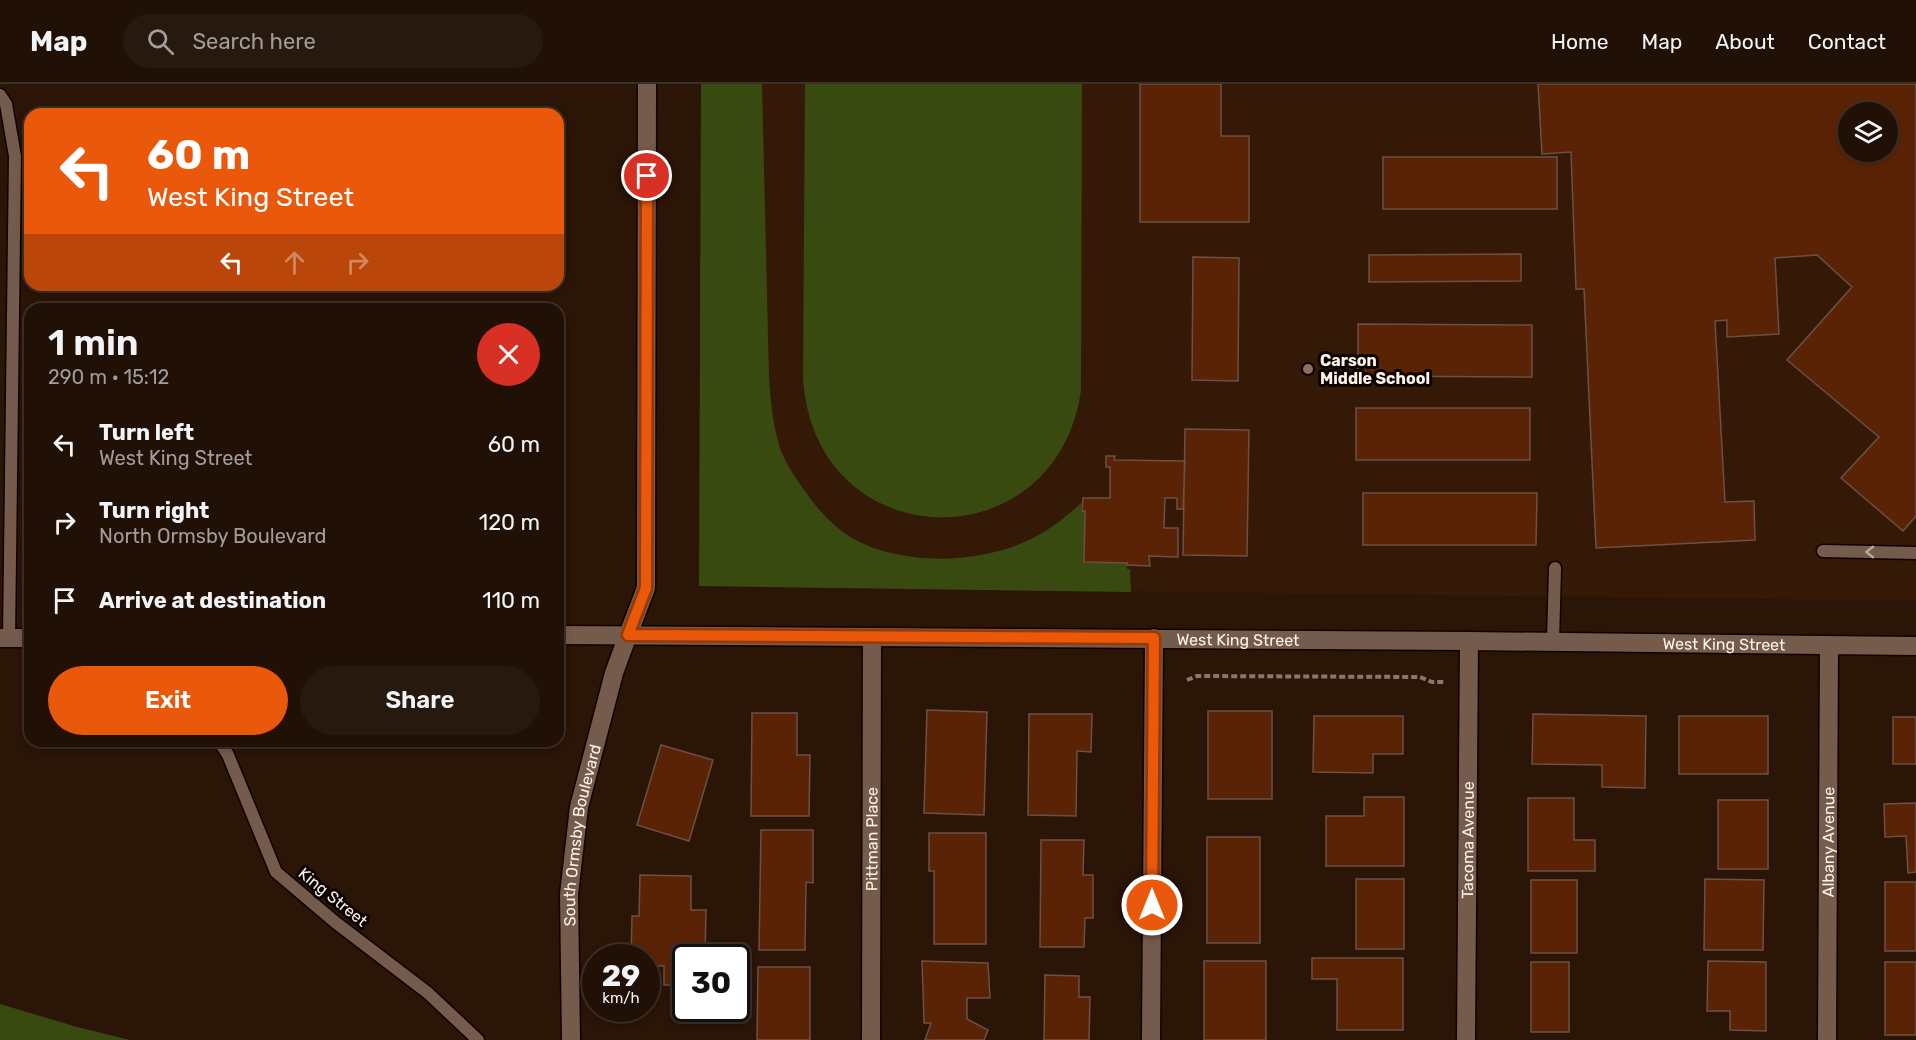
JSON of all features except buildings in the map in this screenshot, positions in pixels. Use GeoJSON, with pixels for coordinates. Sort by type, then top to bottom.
{"type":"FeatureCollection","features":[{"type":"Feature","properties":{"kind":"street","name":"South Ormsby Boulevard"},"geometry":{"type":"LineString","coordinates":[[571,1040],[569,894],[579,807],[614,673],[646,588],[647,84]]}},
{"type":"Feature","properties":{"kind":"street","name":"West King Street"},"geometry":{"type":"LineString","coordinates":[[564,635],[1154,638],[1916,646]]}},
{"type":"Feature","properties":{"kind":"street","name":"Pittman Place"},"geometry":{"type":"LineString","coordinates":[[871,1040],[872,637]]}},
{"type":"Feature","properties":{"kind":"street"},"geometry":{"type":"LineString","coordinates":[[5,638],[24,638]]}},
{"type":"Feature","properties":{"kind":"street"},"geometry":{"type":"LineString","coordinates":[[1151,1040],[1154,638]]}},
{"type":"Feature","properties":{"kind":"street","name":"Tacoma Avenue"},"geometry":{"type":"LineString","coordinates":[[1466,1040],[1469,641]]}},
{"type":"Feature","properties":{"kind":"street","name":"Albany Avenue"},"geometry":{"type":"LineString","coordinates":[[1827,1040],[1829,645]]}},
{"type":"Feature","properties":{"kind":"lane"},"geometry":{"type":"LineString","coordinates":[[5,638],[15,156],[3,99],[7,84]]}},
{"type":"Feature","properties":{"kind":"lane"},"geometry":{"type":"LineString","coordinates":[[1824,551],[1916,553]]}},
{"type":"Feature","properties":{"kind":"lane"},"geometry":{"type":"LineString","coordinates":[[1553,642],[1555,568]]}},
{"type":"Feature","properties":{"kind":"lane","name":"King Street"},"geometry":{"type":"LineString","coordinates":[[223,747],[276,872],[335,922],[428,993],[478,1040]]}},
{"type":"Feature","properties":{"kind":"path"},"geometry":{"type":"LineString","coordinates":[[1187,680],[1197,676],[1420,677],[1432,682],[1468,683]]}},
{"type":"Feature","properties":{"kind":"shaded area","name":"Carson Middle School"},"geometry":{"type":"Polygon","coordinates":[[[701,84],[1916,84],[1916,601],[699,586],[701,84]]]}},
{"type":"Feature","properties":{"kind":"green space"},"geometry":{"type":"Polygon","coordinates":[[[701,84],[762,84],[769,379],[772,406],[783,457],[817,506],[845,534],[872,547],[918,558],[943,559],[991,553],[1013,547],[1046,531],[1081,503],[1081,511],[1085,511],[1084,561],[1127,563],[1127,569],[1130,569],[1131,592],[699,586],[701,84]]]}},
{"type":"Feature","properties":{"kind":"green space"},"geometry":{"type":"Polygon","coordinates":[[[805,84],[1082,84],[1081,390],[1063,447],[1029,487],[986,510],[937,517],[890,507],[848,481],[817,438],[803,379],[805,84]]]}},
{"type":"Feature","properties":{"kind":"green space"},"geometry":{"type":"Polygon","coordinates":[[[0,1004],[77,1027],[130,1040],[0,1040],[0,1004]]]}},
{"type":"Feature","properties":{"kind":"place","name":"Carson Middle School"},"geometry":{"type":"Point","coordinates":[1308,369]}},
{"type":"Feature","properties":{"kind":"route"},"geometry":{"type":"LineString","coordinates":[[647,176],[646,588],[628,635],[1154,638],[1152,905]]}}]}
